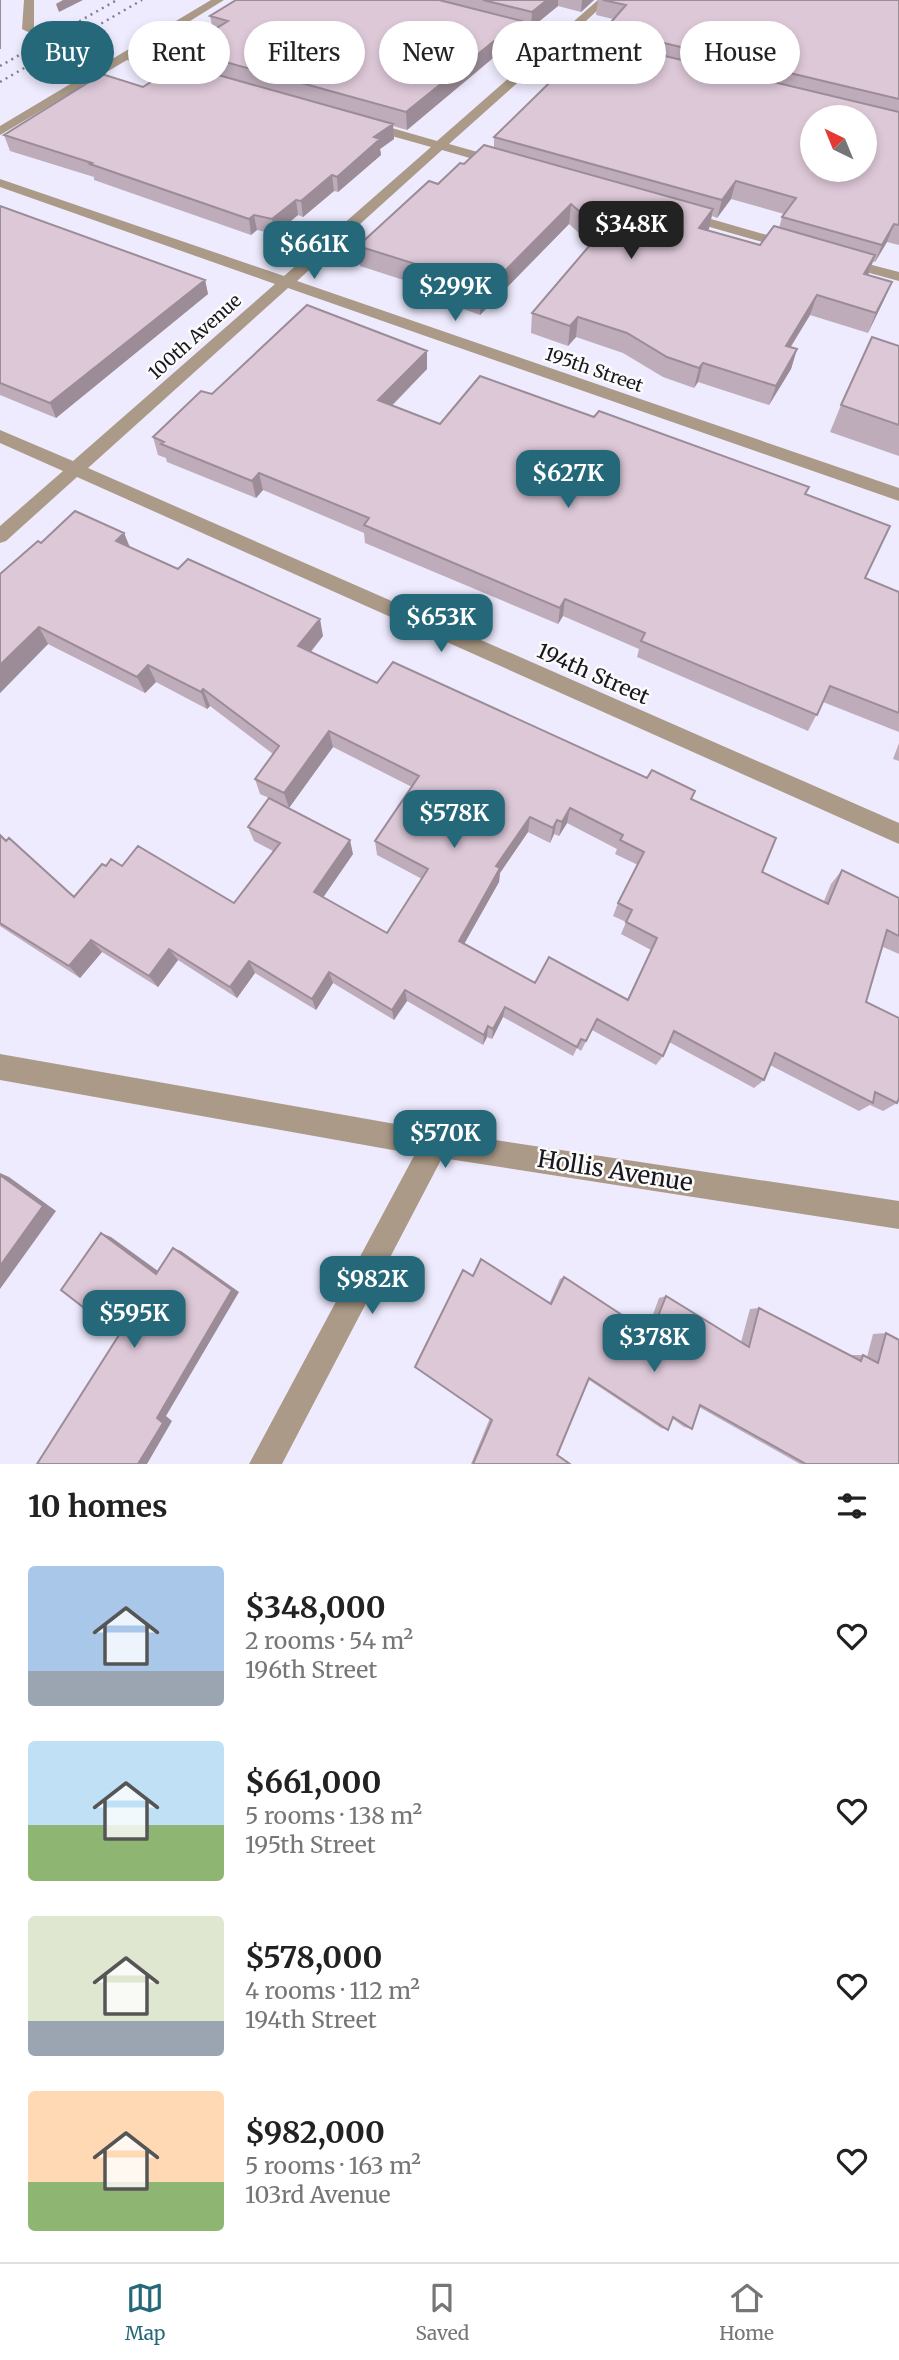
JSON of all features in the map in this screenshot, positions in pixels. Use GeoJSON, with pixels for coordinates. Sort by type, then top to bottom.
{"type":"FeatureCollection","features":[{"type":"Feature","properties":{"kind":"street"},"geometry":{"type":"LineString","coordinates":[[28,21],[29,0]]}},
{"type":"Feature","properties":{"kind":"street"},"geometry":{"type":"LineString","coordinates":[[0,131],[219,0]]}},
{"type":"Feature","properties":{"kind":"street","name":"100th Avenue"},"geometry":{"type":"LineString","coordinates":[[580,21],[604,0]]}},
{"type":"Feature","properties":{"kind":"street"},"geometry":{"type":"LineString","coordinates":[[486,23],[492,24]]}},
{"type":"Feature","properties":{"kind":"street","name":"100th Avenue"},"geometry":{"type":"LineString","coordinates":[[0,536],[510,84]]}},
{"type":"Feature","properties":{"kind":"street"},"geometry":{"type":"LineString","coordinates":[[348,119],[512,166]]}},
{"type":"Feature","properties":{"kind":"street","name":"195th Street"},"geometry":{"type":"LineString","coordinates":[[0,183],[899,495]]}},
{"type":"Feature","properties":{"kind":"street"},"geometry":{"type":"LineString","coordinates":[[672,212],[806,251]]}},
{"type":"Feature","properties":{"kind":"street"},"geometry":{"type":"LineString","coordinates":[[832,258],[899,277]]}},
{"type":"Feature","properties":{"kind":"street","name":"194th Street"},"geometry":{"type":"LineString","coordinates":[[0,436],[899,834]]}},
{"type":"Feature","properties":{"kind":"street","name":"Hollis Avenue"},"geometry":{"type":"LineString","coordinates":[[0,1067],[435,1144],[899,1215]]}},
{"type":"Feature","properties":{"kind":"street"},"geometry":{"type":"LineString","coordinates":[[265,1464],[435,1144]]}},
{"type":"Feature","properties":{"kind":"building"},"geometry":{"type":"Polygon","coordinates":[[[236,0],[439,0],[522,21],[492,21],[492,43],[478,54],[478,21],[379,21],[379,84],[441,84],[406,112],[305,84],[365,84],[365,21],[244,21],[244,67],[230,63],[230,21],[210,16],[236,0]]]}},
{"type":"Feature","properties":{"kind":"building"},"geometry":{"type":"Polygon","coordinates":[[[483,0],[547,0],[532,12],[483,0]]]}},
{"type":"Feature","properties":{"kind":"building"},"geometry":{"type":"Polygon","coordinates":[[[603,0],[899,0],[899,99],[800,75],[800,21],[680,21],[680,47],[666,44],[666,21],[612,21],[626,5],[603,0]]]}},
{"type":"Feature","properties":{"kind":"building"},"geometry":{"type":"Polygon","coordinates":[[[666,56],[680,60],[680,84],[782,84],[870,105],[800,105],[800,182],[877,182],[877,107],[899,112],[899,225],[894,224],[882,245],[782,217],[796,198],[736,181],[722,200],[494,137],[548,84],[666,84],[666,56]]]}},
{"type":"Feature","properties":{"kind":"building"},"geometry":{"type":"Polygon","coordinates":[[[114,78],[143,87],[148,84],[230,84],[230,78],[393,124],[374,137],[380,139],[337,177],[332,175],[301,201],[296,200],[272,219],[254,215],[249,219],[4,135],[86,84],[114,84],[114,78]]]}},
{"type":"Feature","properties":{"kind":"building"},"geometry":{"type":"Polygon","coordinates":[[[484,145],[713,209],[699,228],[760,245],[774,226],[875,255],[864,274],[892,282],[876,313],[817,295],[786,346],[797,349],[776,386],[703,363],[699,368],[667,357],[627,333],[578,317],[570,326],[532,313],[602,231],[571,204],[481,295],[450,284],[457,277],[358,246],[429,181],[438,184],[484,145]]]}},
{"type":"Feature","properties":{"kind":"building"},"geometry":{"type":"Polygon","coordinates":[[[0,206],[205,280],[50,403],[0,383],[0,206]]]}},
{"type":"Feature","properties":{"kind":"building"},"geometry":{"type":"Polygon","coordinates":[[[307,305],[427,351],[378,400],[440,424],[480,376],[594,417],[599,411],[809,487],[805,494],[890,526],[865,578],[899,592],[899,713],[830,686],[817,715],[641,641],[645,633],[565,599],[560,608],[364,525],[369,518],[259,473],[252,481],[161,444],[164,442],[153,437],[201,391],[212,394],[307,305]]]}},
{"type":"Feature","properties":{"kind":"building"},"geometry":{"type":"Polygon","coordinates":[[[872,337],[899,346],[899,425],[841,405],[872,337]]]}},
{"type":"Feature","properties":{"kind":"building"},"geometry":{"type":"Polygon","coordinates":[[[75,511],[124,533],[116,541],[178,569],[188,559],[320,619],[298,646],[377,683],[393,662],[647,778],[652,770],[695,791],[691,799],[776,838],[762,872],[828,904],[842,870],[899,898],[899,936],[887,930],[866,1002],[899,1018],[897,1103],[875,1092],[873,1103],[775,1053],[764,1080],[674,1031],[663,1056],[597,1019],[586,1041],[581,1039],[577,1047],[505,1007],[493,1029],[488,1026],[484,1035],[405,990],[392,1010],[329,972],[312,999],[249,961],[230,987],[169,949],[149,976],[91,940],[69,966],[0,923],[0,835],[6,841],[9,838],[74,897],[102,864],[106,866],[111,859],[122,866],[138,846],[234,903],[280,843],[248,827],[269,798],[350,840],[314,892],[387,933],[428,869],[375,841],[419,776],[329,731],[284,793],[255,779],[279,746],[203,689],[201,692],[148,665],[137,677],[39,627],[0,665],[0,574],[38,541],[41,543],[75,511]],[[570,808],[562,822],[557,820],[553,828],[530,817],[496,866],[500,868],[459,941],[535,983],[549,957],[628,1000],[657,938],[626,922],[632,910],[618,903],[644,852],[620,840],[623,835],[570,808]]]}},
{"type":"Feature","properties":{"kind":"building"},"geometry":{"type":"Polygon","coordinates":[[[0,1175],[43,1206],[0,1266],[0,1175]]]}},
{"type":"Feature","properties":{"kind":"building"},"geometry":{"type":"Polygon","coordinates":[[[101,1233],[156,1274],[173,1248],[232,1290],[157,1418],[163,1423],[138,1464],[37,1464],[119,1335],[61,1290],[101,1233]]]}},
{"type":"Feature","properties":{"kind":"building"},"geometry":{"type":"Polygon","coordinates":[[[481,1259],[551,1304],[564,1277],[651,1334],[666,1296],[749,1347],[759,1308],[861,1361],[863,1355],[878,1363],[886,1333],[899,1340],[899,1464],[806,1464],[700,1405],[692,1429],[673,1417],[668,1430],[589,1378],[557,1455],[570,1464],[473,1464],[492,1420],[415,1367],[463,1270],[473,1276],[481,1259]]]}},
{"type":"Feature","properties":{"kind":"railway"},"geometry":{"type":"LineString","coordinates":[[0,66],[117,0]]}},
{"type":"Feature","properties":{"kind":"railway"},"geometry":{"type":"LineString","coordinates":[[0,82],[142,0]]}}]}
